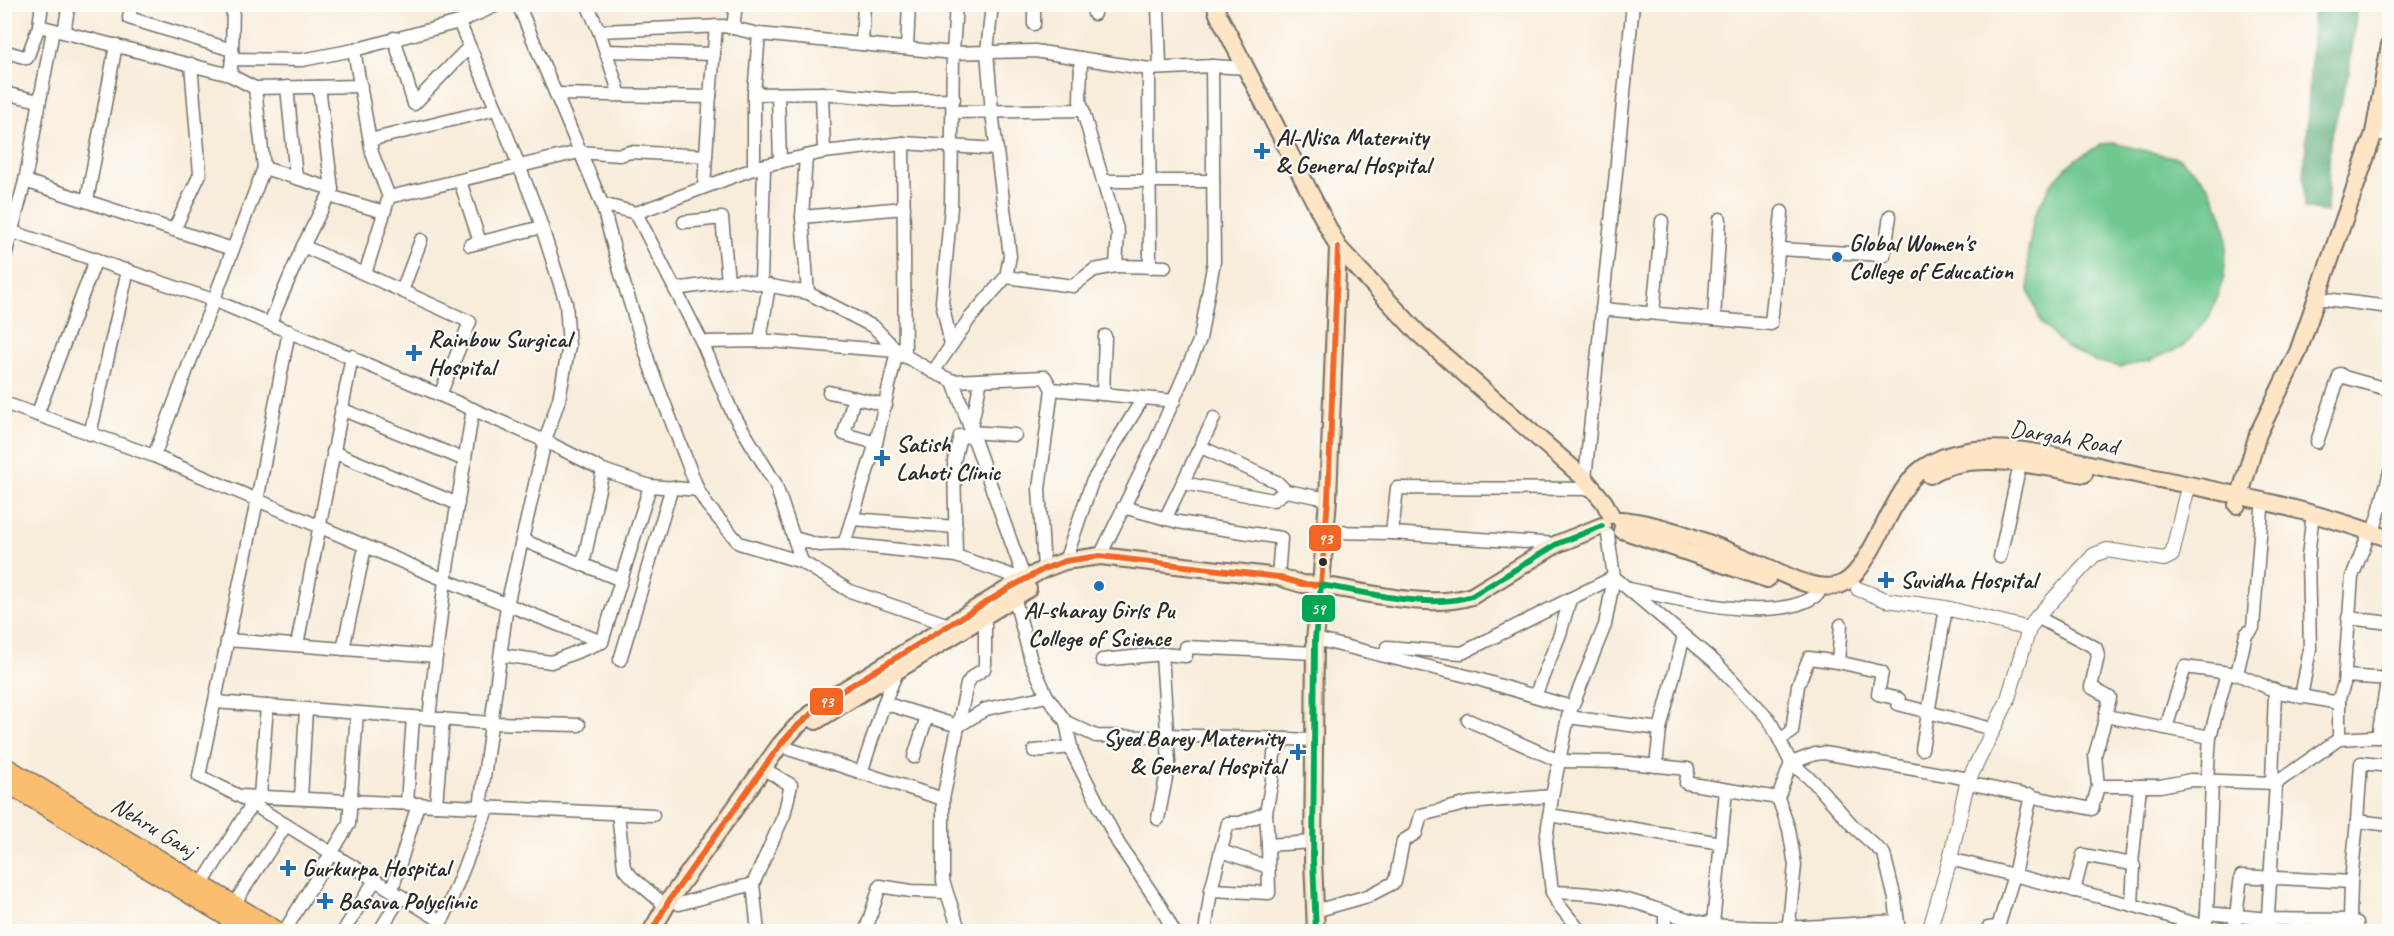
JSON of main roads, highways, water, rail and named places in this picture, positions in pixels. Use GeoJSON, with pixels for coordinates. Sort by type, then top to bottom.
{"type":"FeatureCollection","features":[{"type":"Feature","properties":{"kind":"main road"},"geometry":{"type":"LineString","coordinates":[[651,932],[673,905],[767,771],[780,745],[796,727],[829,699],[949,625],[1017,588],[1044,569],[1065,561],[1100,556],[1278,577],[1302,584],[1435,603],[1458,601],[1472,596],[1557,544],[1613,525],[1589,484],[1418,333],[1338,247],[1215,4]]}},
{"type":"Feature","properties":{"kind":"main road"},"geometry":{"type":"LineString","coordinates":[[2238,500],[2258,434],[2298,352],[2382,134],[2389,56]]}},
{"type":"Feature","properties":{"kind":"main road"},"geometry":{"type":"LineString","coordinates":[[1316,932],[1313,842],[1315,646],[1328,499],[1338,247]]}},
{"type":"Feature","properties":{"kind":"main road","name":"Dargah Road"},"geometry":{"type":"LineString","coordinates":[[1613,525],[1639,522],[1672,531],[1788,577],[1814,585],[1832,586],[1847,582],[1854,577],[1866,560],[1896,499],[1912,477],[1947,455],[2002,450],[2032,452],[2238,500],[2336,519],[2390,550]]}},
{"type":"Feature","properties":{"kind":"main road","name":"Dargah Road"},"geometry":{"type":"LineString","coordinates":[[1613,525],[1792,588],[1818,594],[1845,594],[1858,589],[1877,560],[1914,490],[1924,479],[1941,468],[1975,461],[2020,464],[2186,495],[2238,500],[2262,510],[2370,537],[2390,539]]}},
{"type":"Feature","properties":{"kind":"main road"},"geometry":{"type":"LineString","coordinates":[[767,771],[824,715],[985,617],[1017,588],[1062,571],[1110,567],[1288,587],[1302,584]]}},
{"type":"Feature","properties":{"kind":"main road","name":"Nehru Ganj"},"geometry":{"type":"LineString","coordinates":[[4,766],[279,932]]}},
{"type":"Feature","properties":{"kind":"main road","name":"Nehru Ganj"},"geometry":{"type":"LineString","coordinates":[[4,781],[252,932]]}},
{"type":"Feature","properties":{"kind":"main road"},"geometry":{"type":"LineString","coordinates":[[661,932],[673,905]]}},
{"type":"Feature","properties":{"kind":"place","name":"Al-Nisa Maternity & General Hospital"},"geometry":{"type":"Point","coordinates":[1262,151]}},
{"type":"Feature","properties":{"kind":"place","name":"Global Women's College of Education"},"geometry":{"type":"Point","coordinates":[1837,257]}},
{"type":"Feature","properties":{"kind":"place","name":"Rainbow Surgical Hospital"},"geometry":{"type":"Point","coordinates":[414,353]}},
{"type":"Feature","properties":{"kind":"place","name":"Satish Lahoti Clinic"},"geometry":{"type":"Point","coordinates":[882,458]}},
{"type":"Feature","properties":{"kind":"place","name":"Suvidha Hospital"},"geometry":{"type":"Point","coordinates":[1886,580]}},
{"type":"Feature","properties":{"kind":"place","name":"Al-sharay Girls Pu College of Science"},"geometry":{"type":"Point","coordinates":[1099,586]}},
{"type":"Feature","properties":{"kind":"place","name":"Syed Barey Maternity & General Hospital"},"geometry":{"type":"Point","coordinates":[1298,752]}},
{"type":"Feature","properties":{"kind":"place","name":"Gurkurpa Hospital"},"geometry":{"type":"Point","coordinates":[288,868]}},
{"type":"Feature","properties":{"kind":"place","name":"Basava Polyclinic"},"geometry":{"type":"Point","coordinates":[325,901]}}]}
